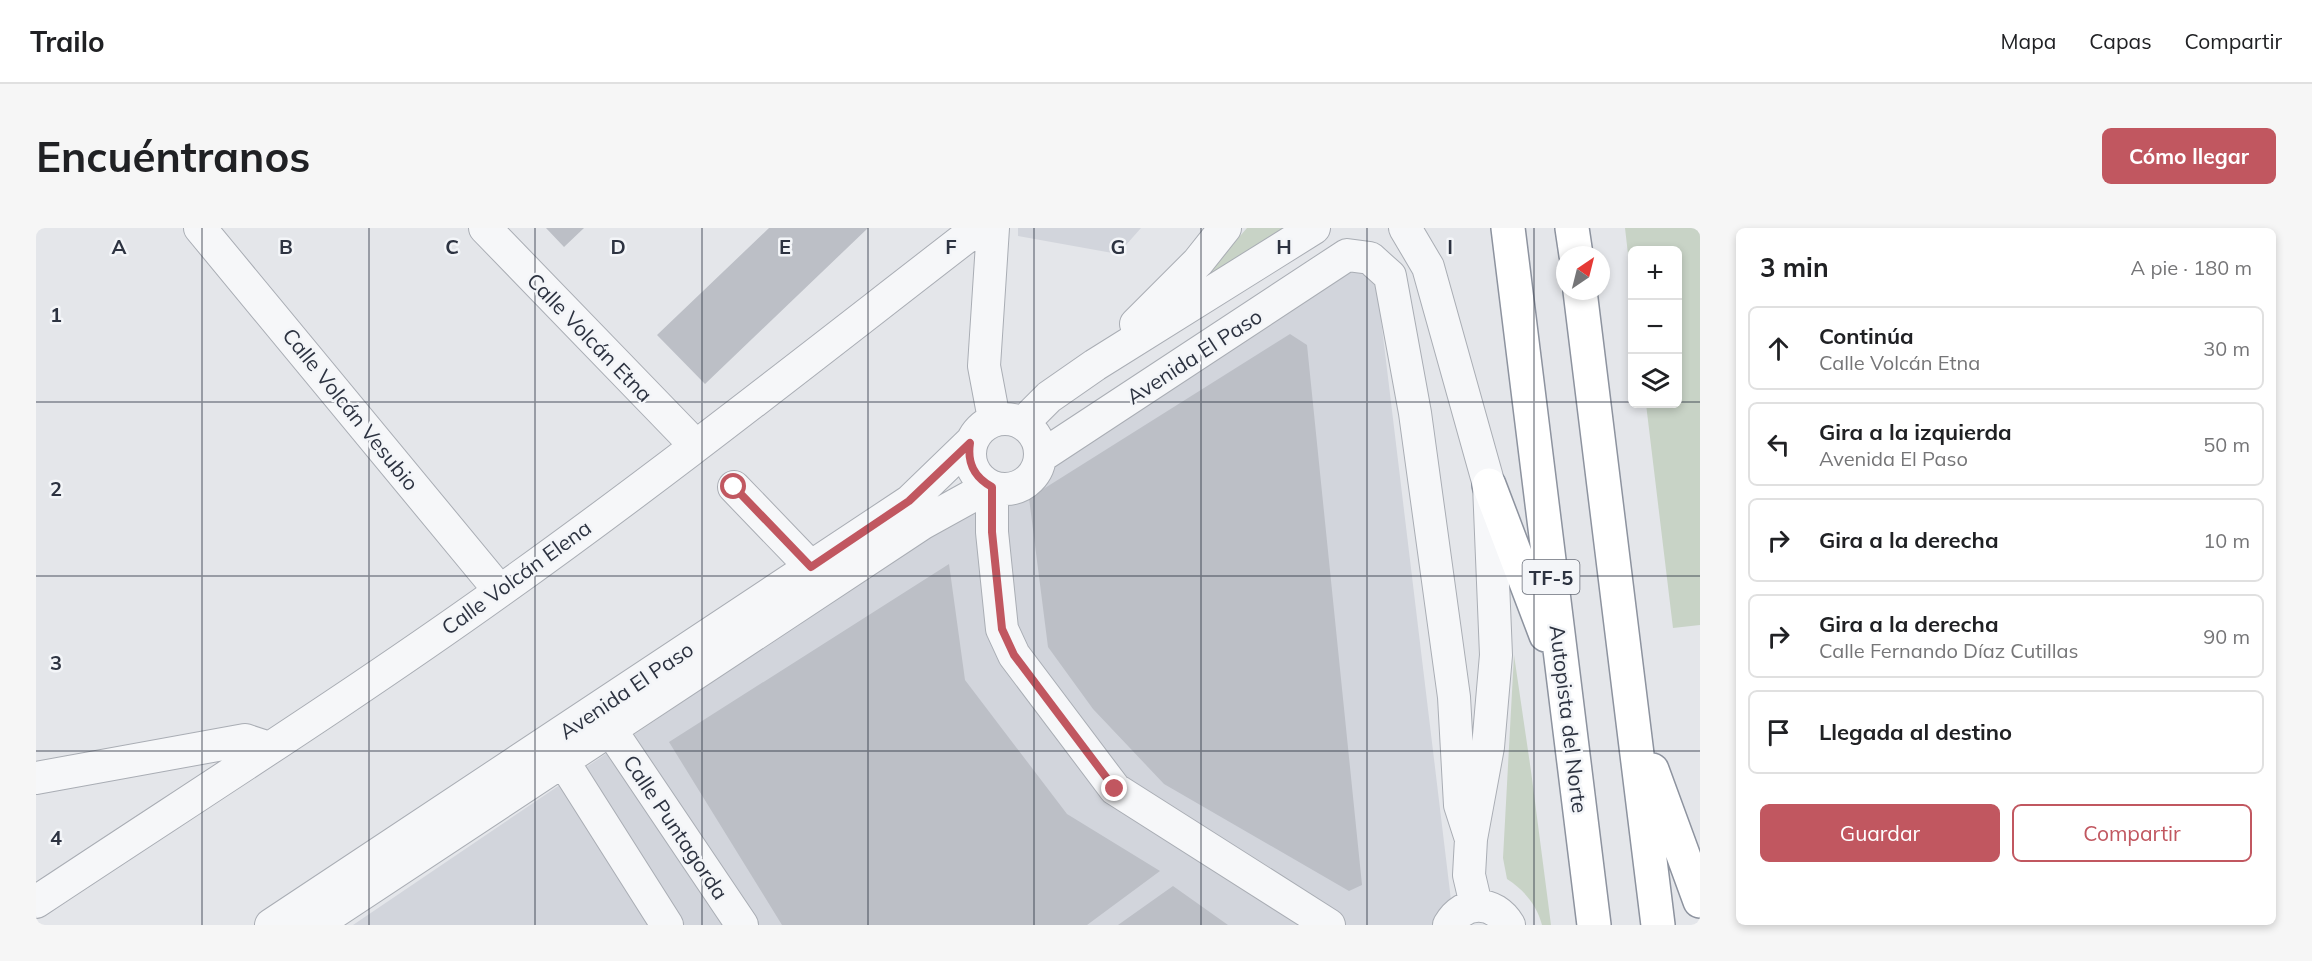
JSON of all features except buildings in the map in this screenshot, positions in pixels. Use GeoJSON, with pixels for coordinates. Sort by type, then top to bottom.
{"type":"FeatureCollection","features":[{"type":"Feature","properties":{"kind":"highway","name":"Autopista del Norte"},"geometry":{"type":"LineString","coordinates":[[1508,228],[1594,925]]}},
{"type":"Feature","properties":{"kind":"highway"},"geometry":{"type":"LineString","coordinates":[[1572,228],[1575,246]]}},
{"type":"Feature","properties":{"kind":"highway"},"geometry":{"type":"LineString","coordinates":[[1581,300],[1658,925]]}},
{"type":"Feature","properties":{"kind":"highway"},"geometry":{"type":"LineString","coordinates":[[1489,485],[1564,682]]}},
{"type":"Feature","properties":{"kind":"highway"},"geometry":{"type":"LineString","coordinates":[[1632,718],[1700,901]]}},
{"type":"Feature","properties":{"kind":"street","name":"Calle Volcán Etna"},"geometry":{"type":"LineString","coordinates":[[484,228],[696,446]]}},
{"type":"Feature","properties":{"kind":"street","name":"Calle Volcán Elena"},"geometry":{"type":"LineString","coordinates":[[36,902],[269,748],[500,591],[696,446],[978,228]]}},
{"type":"Feature","properties":{"kind":"street"},"geometry":{"type":"LineString","coordinates":[[993,228],[984,366],[1009,421],[1036,437],[1040,457],[1038,467],[1024,484],[1003,489],[991,487],[981,481],[970,463],[970,443],[984,424],[1009,421]]}},
{"type":"Feature","properties":{"kind":"street","name":"Avenida El Paso"},"geometry":{"type":"LineString","coordinates":[[1095,365],[1198,262],[1226,228]]}},
{"type":"Feature","properties":{"kind":"street","name":"Avenida El Paso"},"geometry":{"type":"LineString","coordinates":[[1009,421],[1314,228]]}},
{"type":"Feature","properties":{"kind":"street"},"geometry":{"type":"LineString","coordinates":[[1405,228],[1428,267],[1489,485],[1496,655],[1488,747],[1472,839],[1469,875],[1476,905]]}},
{"type":"Feature","properties":{"kind":"street","name":"Calle Volcán Vesubio"},"geometry":{"type":"LineString","coordinates":[[205,230],[500,591]]}},
{"type":"Feature","properties":{"kind":"street","name":"Avenida El Paso"},"geometry":{"type":"LineString","coordinates":[[1040,457],[1347,255],[1370,258],[1390,276],[1415,413],[1454,697],[1460,805],[1472,839]]}},
{"type":"Feature","properties":{"kind":"street","name":"Avenida El Paso"},"geometry":{"type":"LineString","coordinates":[[272,925],[909,501],[970,443]]}},
{"type":"Feature","properties":{"kind":"street"},"geometry":{"type":"LineString","coordinates":[[734,487],[811,567]]}},
{"type":"Feature","properties":{"kind":"street"},"geometry":{"type":"LineString","coordinates":[[991,487],[992,532],[1002,629],[1014,655],[1115,789],[1329,925]]}},
{"type":"Feature","properties":{"kind":"street","name":"Avenida El Paso"},"geometry":{"type":"LineString","coordinates":[[315,925],[923,523],[991,487]]}},
{"type":"Feature","properties":{"kind":"street","name":"Calle Puntagorda"},"geometry":{"type":"LineString","coordinates":[[610,729],[742,925]]}},
{"type":"Feature","properties":{"kind":"street"},"geometry":{"type":"LineString","coordinates":[[36,778],[245,740],[269,748]]}},
{"type":"Feature","properties":{"kind":"street"},"geometry":{"type":"LineString","coordinates":[[563,761],[667,925]]}},
{"type":"Feature","properties":{"kind":"street"},"geometry":{"type":"LineString","coordinates":[[1449,925],[1459,912],[1476,905],[1496,910],[1504,916],[1509,925]]}},
{"type":"Feature","properties":{"kind":"street"},"geometry":{"type":"LineString","coordinates":[[36,920],[39,925]]}},
{"type":"Feature","properties":{"kind":"shaded area"},"geometry":{"type":"Polygon","coordinates":[[[1018,228],[1141,228],[1118,254],[1018,236],[1018,228]]]}},
{"type":"Feature","properties":{"kind":"shaded area"},"geometry":{"type":"Polygon","coordinates":[[[1247,228],[1291,228],[1211,274],[1213,267],[1247,228]]]}},
{"type":"Feature","properties":{"kind":"shaded area"},"geometry":{"type":"Polygon","coordinates":[[[1625,228],[1700,228],[1700,625],[1673,628],[1646,408],[1682,408],[1682,246],[1628,246],[1628,254],[1625,228]]]}},
{"type":"Feature","properties":{"kind":"shaded area"},"geometry":{"type":"Polygon","coordinates":[[[1373,253],[1454,925],[353,925],[1065,443],[1373,253]]]}},
{"type":"Feature","properties":{"kind":"shaded area"},"geometry":{"type":"Polygon","coordinates":[[[1514,655],[1551,925],[1542,925],[1529,899],[1507,879],[1503,858],[1514,655]]]}},
{"type":"Feature","properties":{"kind":"route"},"geometry":{"type":"LineString","coordinates":[[734,487],[811,567],[909,501],[970,443],[970,463],[981,481],[992,487],[992,532],[1002,629],[1014,655],[1115,789]]}}]}
